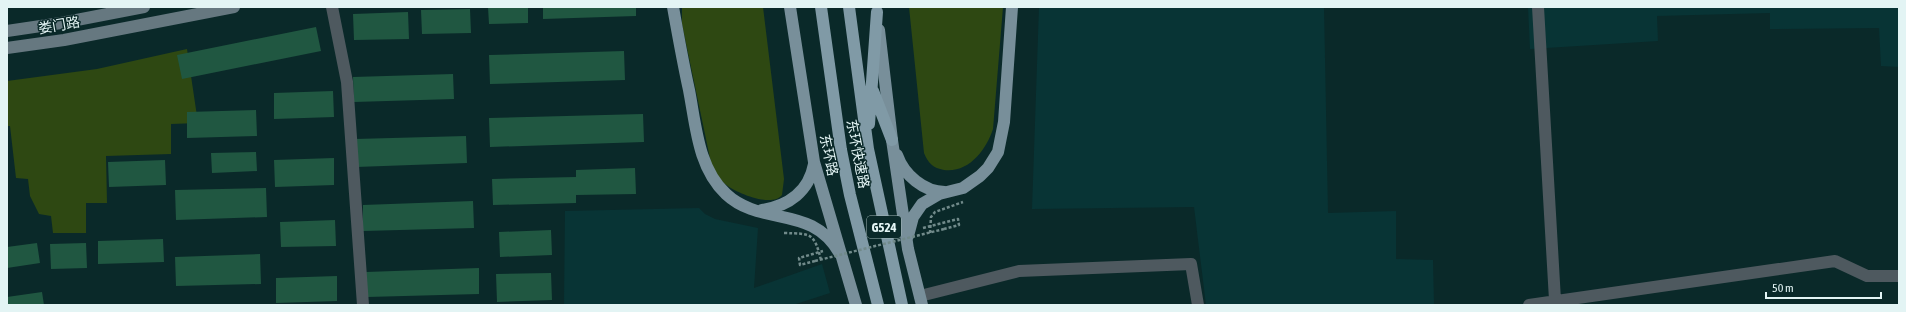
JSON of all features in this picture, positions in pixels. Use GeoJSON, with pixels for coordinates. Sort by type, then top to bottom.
{"type":"FeatureCollection","features":[{"type":"Feature","properties":{"kind":"highway","name":"东环快速路"},"geometry":{"type":"LineString","coordinates":[[821,7],[841,150],[852,202],[878,305]]}},
{"type":"Feature","properties":{"kind":"highway","name":"东环快速路"},"geometry":{"type":"LineString","coordinates":[[849,7],[868,149],[902,305]]}},
{"type":"Feature","properties":{"kind":"highway"},"geometry":{"type":"LineString","coordinates":[[868,149],[877,9]]}},
{"type":"Feature","properties":{"kind":"highway"},"geometry":{"type":"LineString","coordinates":[[853,37],[892,140]]}},
{"type":"Feature","properties":{"kind":"main road","name":"娄门路"},"geometry":{"type":"LineString","coordinates":[[7,31],[61,23],[144,7]]}},
{"type":"Feature","properties":{"kind":"main road","name":"娄门路"},"geometry":{"type":"LineString","coordinates":[[7,48],[64,40],[234,7]]}},
{"type":"Feature","properties":{"kind":"main road"},"geometry":{"type":"LineString","coordinates":[[673,7],[698,139],[707,167],[715,182],[726,194],[743,206],[800,221],[818,228],[828,236],[840,254]]}},
{"type":"Feature","properties":{"kind":"main road","name":"东环路"},"geometry":{"type":"LineString","coordinates":[[790,7],[814,162],[856,305]]}},
{"type":"Feature","properties":{"kind":"main road"},"geometry":{"type":"LineString","coordinates":[[908,249],[910,227],[916,211],[926,201],[945,192],[963,188],[980,176],[988,168],[998,152],[1004,122],[1012,7]]}},
{"type":"Feature","properties":{"kind":"main road"},"geometry":{"type":"LineString","coordinates":[[877,9],[892,140],[908,249],[921,301]]}},
{"type":"Feature","properties":{"kind":"main road"},"geometry":{"type":"LineString","coordinates":[[892,140],[902,166],[914,180],[927,188],[945,192]]}},
{"type":"Feature","properties":{"kind":"main road"},"geometry":{"type":"LineString","coordinates":[[756,210],[780,206],[794,198],[810,178],[814,162]]}},
{"type":"Feature","properties":{"kind":"street"},"geometry":{"type":"LineString","coordinates":[[332,7],[346,82],[363,305]]}},
{"type":"Feature","properties":{"kind":"street"},"geometry":{"type":"LineString","coordinates":[[1538,7],[1555,300]]}},
{"type":"Feature","properties":{"kind":"street"},"geometry":{"type":"LineString","coordinates":[[1529,305],[1555,300],[1835,261],[1867,276],[1899,276]]}},
{"type":"Feature","properties":{"kind":"street"},"geometry":{"type":"LineString","coordinates":[[921,301],[1019,271],[1191,264],[1198,305]]}},
{"type":"Feature","properties":{"kind":"path"},"geometry":{"type":"LineString","coordinates":[[930,233],[931,217],[934,212],[963,202]]}},
{"type":"Feature","properties":{"kind":"path"},"geometry":{"type":"LineString","coordinates":[[815,254],[798,258],[800,265],[959,225],[958,219],[935,225]]}},
{"type":"Feature","properties":{"kind":"path"},"geometry":{"type":"LineString","coordinates":[[784,233],[806,234],[812,237],[817,243],[821,260]]}},
{"type":"Feature","properties":{"kind":"shaded area"},"geometry":{"type":"Polygon","coordinates":[[[1039,7],[1324,7],[1328,213],[1396,211],[1396,259],[1433,260],[1434,305],[1206,305],[1194,207],[1032,209],[1039,7]]]}},
{"type":"Feature","properties":{"kind":"shaded area"},"geometry":{"type":"Polygon","coordinates":[[[1528,7],[1899,7],[1899,67],[1881,66],[1879,28],[1770,29],[1770,13],[1657,16],[1658,41],[1530,49],[1528,7]]]}},
{"type":"Feature","properties":{"kind":"shaded area"},"geometry":{"type":"Polygon","coordinates":[[[699,208],[705,214],[715,219],[758,228],[754,288],[822,264],[830,293],[793,305],[564,305],[565,211],[699,208]]]}},
{"type":"Feature","properties":{"kind":"green space"},"geometry":{"type":"Polygon","coordinates":[[[682,7],[763,7],[784,179],[782,195],[777,199],[762,200],[745,195],[730,188],[723,182],[711,163],[682,24],[682,7]]]}},
{"type":"Feature","properties":{"kind":"green space"},"geometry":{"type":"Polygon","coordinates":[[[909,7],[1003,7],[993,129],[981,152],[969,164],[961,168],[944,170],[937,168],[927,160],[924,153],[909,7]]]}},
{"type":"Feature","properties":{"kind":"green space"},"geometry":{"type":"Polygon","coordinates":[[[187,49],[198,123],[171,124],[171,154],[106,156],[107,203],[86,203],[86,233],[53,233],[51,216],[39,214],[30,196],[28,179],[16,178],[10,126],[7,126],[7,81],[97,69],[187,49]]]}},
{"type":"Feature","properties":{"kind":"building"},"geometry":{"type":"Polygon","coordinates":[[[488,7],[528,7],[528,23],[489,24],[488,7]]]}},
{"type":"Feature","properties":{"kind":"building"},"geometry":{"type":"Polygon","coordinates":[[[543,7],[636,7],[636,16],[543,19],[543,7]]]}},
{"type":"Feature","properties":{"kind":"building"},"geometry":{"type":"Polygon","coordinates":[[[470,9],[471,33],[422,34],[421,10],[470,9]]]}},
{"type":"Feature","properties":{"kind":"building"},"geometry":{"type":"Polygon","coordinates":[[[408,12],[409,39],[354,40],[353,14],[408,12]]]}},
{"type":"Feature","properties":{"kind":"building"},"geometry":{"type":"Polygon","coordinates":[[[316,27],[321,51],[182,79],[177,55],[316,27]]]}},
{"type":"Feature","properties":{"kind":"building"},"geometry":{"type":"Polygon","coordinates":[[[624,51],[625,80],[490,84],[489,55],[624,51]]]}},
{"type":"Feature","properties":{"kind":"building"},"geometry":{"type":"Polygon","coordinates":[[[453,74],[454,99],[354,102],[353,77],[453,74]]]}},
{"type":"Feature","properties":{"kind":"building"},"geometry":{"type":"Polygon","coordinates":[[[333,91],[334,117],[274,119],[274,93],[333,91]]]}},
{"type":"Feature","properties":{"kind":"building"},"geometry":{"type":"Polygon","coordinates":[[[256,110],[257,136],[187,138],[187,112],[256,110]]]}},
{"type":"Feature","properties":{"kind":"building"},"geometry":{"type":"Polygon","coordinates":[[[643,114],[644,142],[490,147],[489,118],[643,114]]]}},
{"type":"Feature","properties":{"kind":"building"},"geometry":{"type":"Polygon","coordinates":[[[466,136],[467,163],[356,167],[355,139],[466,136]]]}},
{"type":"Feature","properties":{"kind":"building"},"geometry":{"type":"Polygon","coordinates":[[[256,152],[257,171],[212,173],[211,153],[256,152]]]}},
{"type":"Feature","properties":{"kind":"building"},"geometry":{"type":"Polygon","coordinates":[[[334,158],[334,185],[275,187],[274,160],[334,158]]]}},
{"type":"Feature","properties":{"kind":"building"},"geometry":{"type":"Polygon","coordinates":[[[165,160],[166,185],[109,187],[108,162],[165,160]]]}},
{"type":"Feature","properties":{"kind":"building"},"geometry":{"type":"Polygon","coordinates":[[[635,168],[636,194],[576,195],[576,203],[493,205],[492,179],[576,177],[576,170],[635,168]]]}},
{"type":"Feature","properties":{"kind":"building"},"geometry":{"type":"Polygon","coordinates":[[[266,188],[267,217],[176,220],[175,190],[266,188]]]}},
{"type":"Feature","properties":{"kind":"building"},"geometry":{"type":"Polygon","coordinates":[[[473,201],[474,228],[363,231],[363,205],[473,201]]]}},
{"type":"Feature","properties":{"kind":"building"},"geometry":{"type":"Polygon","coordinates":[[[335,220],[336,246],[281,247],[280,222],[335,220]]]}},
{"type":"Feature","properties":{"kind":"building"},"geometry":{"type":"Polygon","coordinates":[[[551,230],[552,255],[500,257],[499,232],[551,230]]]}},
{"type":"Feature","properties":{"kind":"building"},"geometry":{"type":"Polygon","coordinates":[[[163,239],[164,262],[98,264],[98,241],[163,239]]]}},
{"type":"Feature","properties":{"kind":"building"},"geometry":{"type":"Polygon","coordinates":[[[37,243],[40,263],[7,268],[7,247],[37,243]]]}},
{"type":"Feature","properties":{"kind":"building"},"geometry":{"type":"Polygon","coordinates":[[[86,243],[87,268],[51,269],[50,244],[86,243]]]}},
{"type":"Feature","properties":{"kind":"building"},"geometry":{"type":"Polygon","coordinates":[[[260,254],[261,284],[176,286],[175,257],[260,254]]]}},
{"type":"Feature","properties":{"kind":"building"},"geometry":{"type":"Polygon","coordinates":[[[479,268],[479,294],[367,297],[366,272],[479,268]]]}},
{"type":"Feature","properties":{"kind":"building"},"geometry":{"type":"Polygon","coordinates":[[[551,273],[552,300],[497,302],[496,274],[551,273]]]}},
{"type":"Feature","properties":{"kind":"building"},"geometry":{"type":"Polygon","coordinates":[[[337,276],[337,301],[276,303],[276,278],[337,276]]]}},
{"type":"Feature","properties":{"kind":"building"},"geometry":{"type":"Polygon","coordinates":[[[42,292],[44,305],[7,305],[7,297],[42,292]]]}}]}
